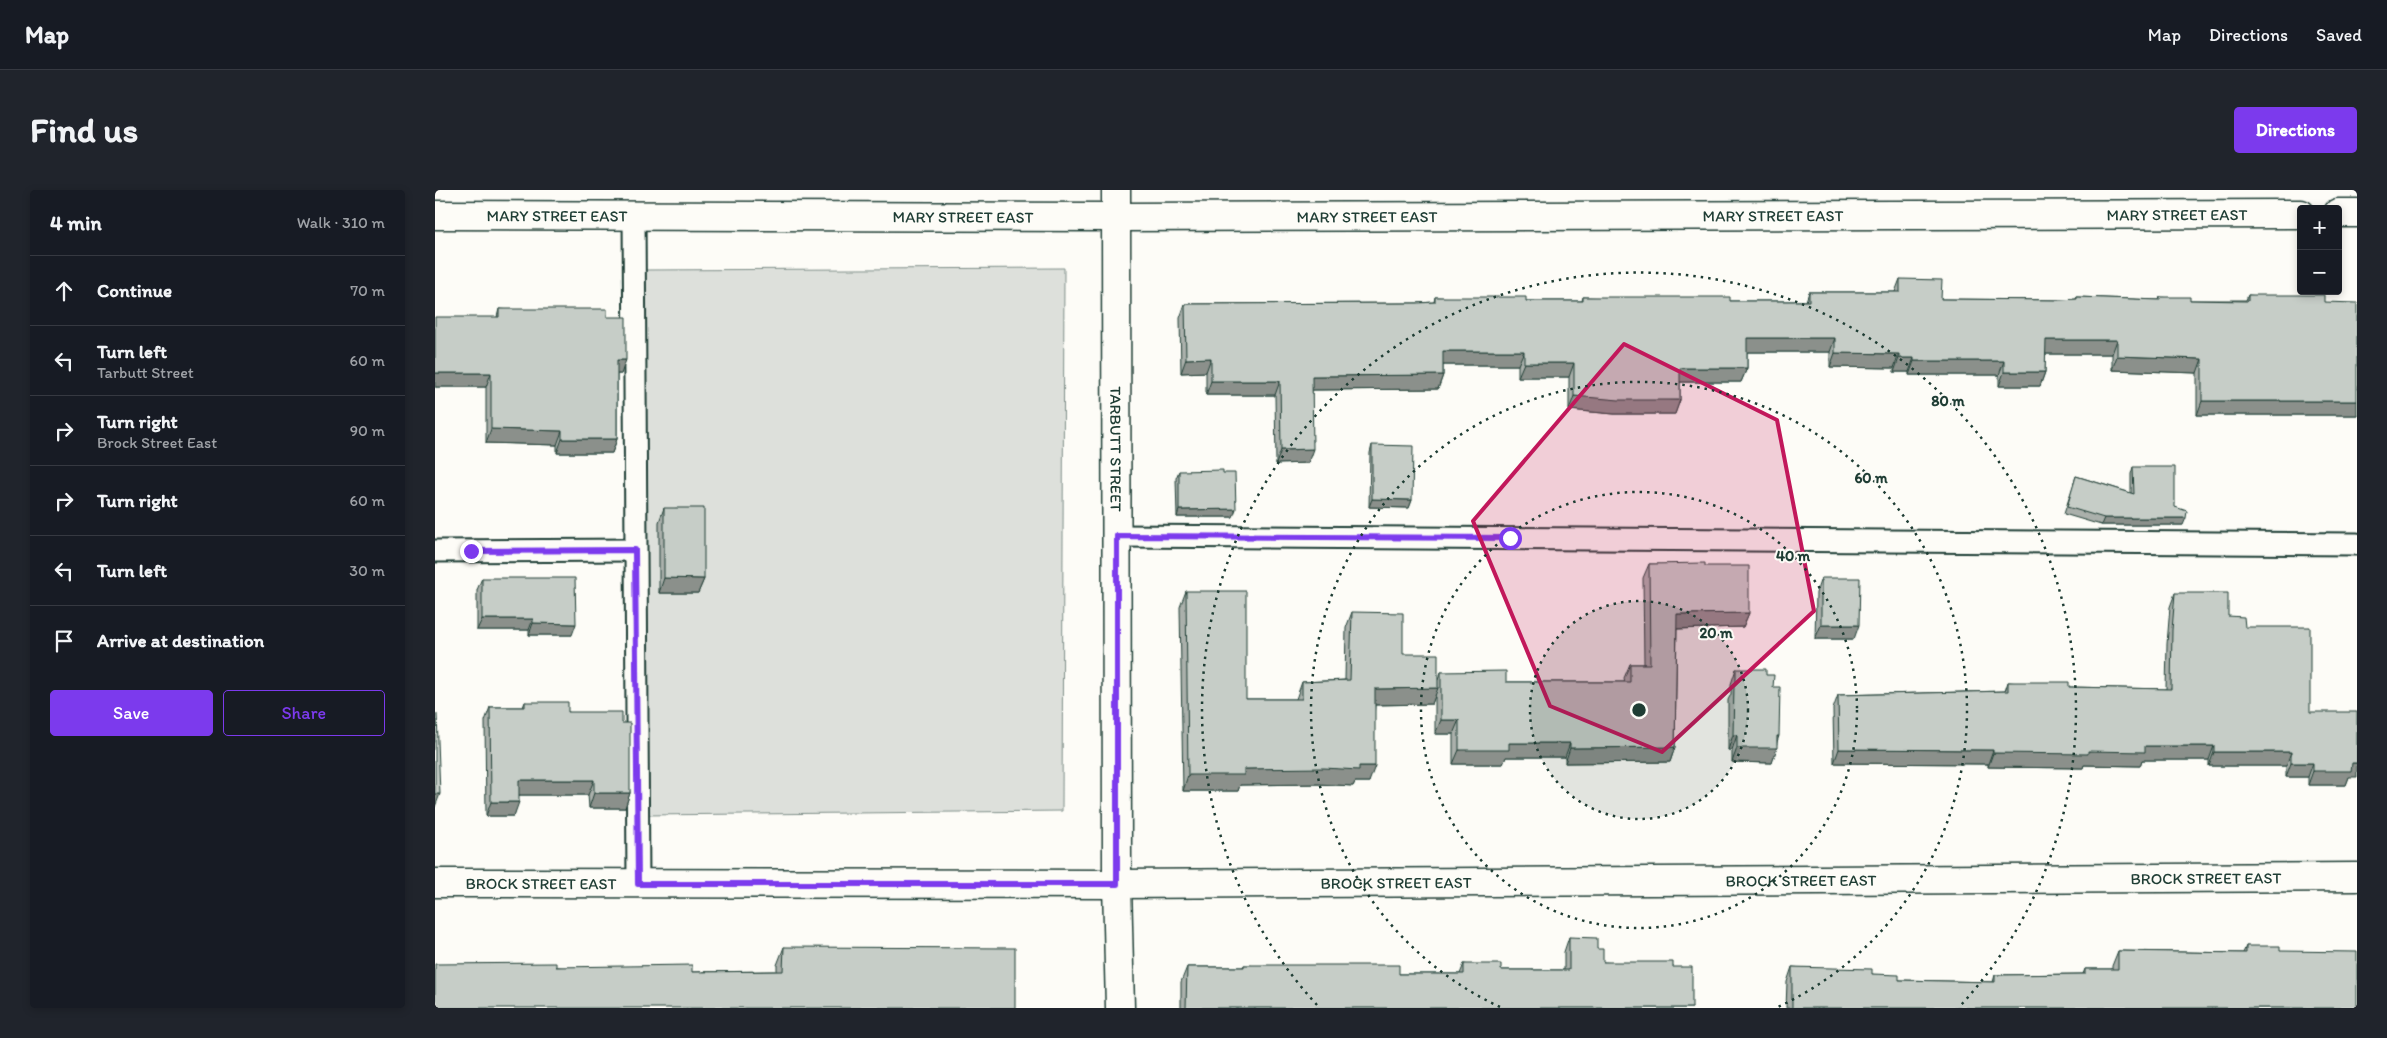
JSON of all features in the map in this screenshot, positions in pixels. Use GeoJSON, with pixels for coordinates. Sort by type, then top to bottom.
{"type":"FeatureCollection","features":[{"type":"Feature","properties":{"kind":"street","name":"TARBUTT STREET"},"geometry":{"type":"LineString","coordinates":[[1116,190],[1117,884],[1120,1008]]}},
{"type":"Feature","properties":{"kind":"street"},"geometry":{"type":"LineString","coordinates":[[2342,213],[2357,213]]}},
{"type":"Feature","properties":{"kind":"street","name":"MARY STREET EAST"},"geometry":{"type":"LineString","coordinates":[[435,215],[1116,217],[2297,214]]}},
{"type":"Feature","properties":{"kind":"street","name":"BROCK STREET EAST"},"geometry":{"type":"LineString","coordinates":[[435,883],[1117,884],[2357,877]]}},
{"type":"Feature","properties":{"kind":"lane"},"geometry":{"type":"LineString","coordinates":[[634,215],[638,884]]}},
{"type":"Feature","properties":{"kind":"lane"},"geometry":{"type":"LineString","coordinates":[[1117,536],[2357,544]]}},
{"type":"Feature","properties":{"kind":"lane"},"geometry":{"type":"LineString","coordinates":[[435,551],[635,550]]}},
{"type":"Feature","properties":{"kind":"highlighted area"},"geometry":{"type":"Polygon","coordinates":[[[1624,344],[1777,420],[1814,611],[1662,752],[1550,706],[1473,521],[1624,344]]]}},
{"type":"Feature","properties":{"kind":"shaded area"},"geometry":{"type":"Polygon","coordinates":[[[1064,268],[1062,811],[645,815],[643,270],[1064,268]]]}},
{"type":"Feature","properties":{"kind":"building"},"geometry":{"type":"Polygon","coordinates":[[[1900,279],[1942,280],[1941,299],[2061,300],[2077,299],[2077,297],[2160,300],[2160,297],[2190,297],[2190,300],[2248,301],[2248,295],[2324,295],[2324,302],[2357,303],[2357,401],[2202,401],[2202,359],[2117,356],[2117,340],[2046,340],[2045,372],[2004,372],[2004,361],[1914,361],[1914,358],[1899,358],[1899,354],[1835,353],[1835,338],[1747,338],[1747,368],[1680,368],[1680,400],[1619,400],[1574,396],[1574,363],[1524,363],[1524,351],[1443,351],[1443,375],[1312,376],[1313,449],[1281,450],[1280,381],[1211,381],[1211,358],[1186,359],[1185,304],[1418,303],[1435,302],[1435,297],[1526,297],[1526,301],[1583,301],[1583,297],[1730,297],[1730,301],[1809,301],[1809,292],[1900,292],[1900,279]]]}},
{"type":"Feature","properties":{"kind":"building"},"geometry":{"type":"Polygon","coordinates":[[[499,309],[607,309],[607,317],[626,317],[626,360],[617,360],[617,439],[562,439],[562,431],[491,429],[491,373],[435,373],[435,317],[499,317],[499,309]]]}},
{"type":"Feature","properties":{"kind":"building"},"geometry":{"type":"Polygon","coordinates":[[[1372,445],[1413,446],[1412,500],[1372,499],[1372,445]]]}},
{"type":"Feature","properties":{"kind":"building"},"geometry":{"type":"Polygon","coordinates":[[[2133,467],[2175,467],[2175,507],[2187,511],[2186,518],[2104,518],[2067,507],[2076,476],[2134,494],[2133,467]]]}},
{"type":"Feature","properties":{"kind":"building"},"geometry":{"type":"Polygon","coordinates":[[[1223,470],[1223,473],[1235,473],[1236,509],[1179,510],[1179,471],[1223,470]]]}},
{"type":"Feature","properties":{"kind":"building"},"geometry":{"type":"Polygon","coordinates":[[[664,508],[704,508],[704,579],[664,578],[664,508]]]}},
{"type":"Feature","properties":{"kind":"building"},"geometry":{"type":"Polygon","coordinates":[[[1705,563],[1705,566],[1749,566],[1749,613],[1677,614],[1675,747],[1570,748],[1570,743],[1509,743],[1509,750],[1459,750],[1459,720],[1441,720],[1441,672],[1506,671],[1506,682],[1630,682],[1630,664],[1650,664],[1649,564],[1705,563]]]}},
{"type":"Feature","properties":{"kind":"building"},"geometry":{"type":"Polygon","coordinates":[[[482,578],[575,578],[576,624],[533,623],[533,619],[482,619],[482,578]]]}},
{"type":"Feature","properties":{"kind":"building"},"geometry":{"type":"Polygon","coordinates":[[[1821,578],[1860,578],[1859,625],[1821,625],[1821,578]]]}},
{"type":"Feature","properties":{"kind":"building"},"geometry":{"type":"Polygon","coordinates":[[[1186,591],[1246,591],[1246,699],[1302,699],[1302,682],[1350,680],[1352,612],[1403,613],[1403,654],[1438,654],[1438,688],[1375,689],[1375,766],[1359,766],[1359,770],[1324,768],[1244,769],[1244,775],[1188,775],[1186,591]]]}},
{"type":"Feature","properties":{"kind":"building"},"geometry":{"type":"Polygon","coordinates":[[[2175,593],[2228,593],[2228,616],[2244,617],[2245,627],[2310,627],[2310,712],[2357,712],[2357,763],[2352,763],[2351,771],[2313,771],[2313,763],[2291,763],[2291,752],[2214,752],[2214,746],[2145,746],[2145,752],[2088,751],[2088,754],[1993,753],[1993,750],[1839,749],[1838,695],[2008,691],[2008,682],[2069,682],[2069,687],[2171,689],[2175,593]]]}},
{"type":"Feature","properties":{"kind":"building"},"geometry":{"type":"Polygon","coordinates":[[[1736,669],[1766,669],[1766,675],[1774,675],[1773,687],[1780,687],[1777,748],[1737,748],[1737,735],[1733,735],[1736,669]]]}},
{"type":"Feature","properties":{"kind":"building"},"geometry":{"type":"Polygon","coordinates":[[[525,702],[568,702],[568,712],[622,712],[622,723],[630,723],[630,793],[594,793],[594,780],[519,780],[519,802],[491,802],[490,707],[525,707],[525,702]]]}},
{"type":"Feature","properties":{"kind":"building"},"geometry":{"type":"Polygon","coordinates":[[[435,714],[437,714],[440,794],[435,794],[435,714]]]}},
{"type":"Feature","properties":{"kind":"building"},"geometry":{"type":"Polygon","coordinates":[[[1569,937],[1597,938],[1597,949],[1603,949],[1603,962],[1673,962],[1673,967],[1692,967],[1692,1008],[1186,1008],[1187,967],[1399,965],[1399,974],[1464,974],[1464,964],[1501,964],[1501,970],[1569,970],[1569,937]]]}},
{"type":"Feature","properties":{"kind":"building"},"geometry":{"type":"Polygon","coordinates":[[[2246,946],[2280,946],[2280,951],[2357,952],[2357,1008],[1792,1008],[1792,967],[1872,969],[1872,974],[1899,975],[1899,980],[1995,982],[1995,975],[2085,974],[2085,969],[2118,969],[2118,951],[2246,953],[2246,946]]]}},
{"type":"Feature","properties":{"kind":"building"},"geometry":{"type":"Polygon","coordinates":[[[784,947],[1015,948],[1015,1008],[435,1008],[435,964],[556,963],[556,967],[692,965],[692,972],[783,971],[784,947]]]}},
{"type":"Feature","properties":{"kind":"route"},"geometry":{"type":"LineString","coordinates":[[471,551],[635,550],[638,884],[1117,884],[1117,536],[1510,538]]}}]}
